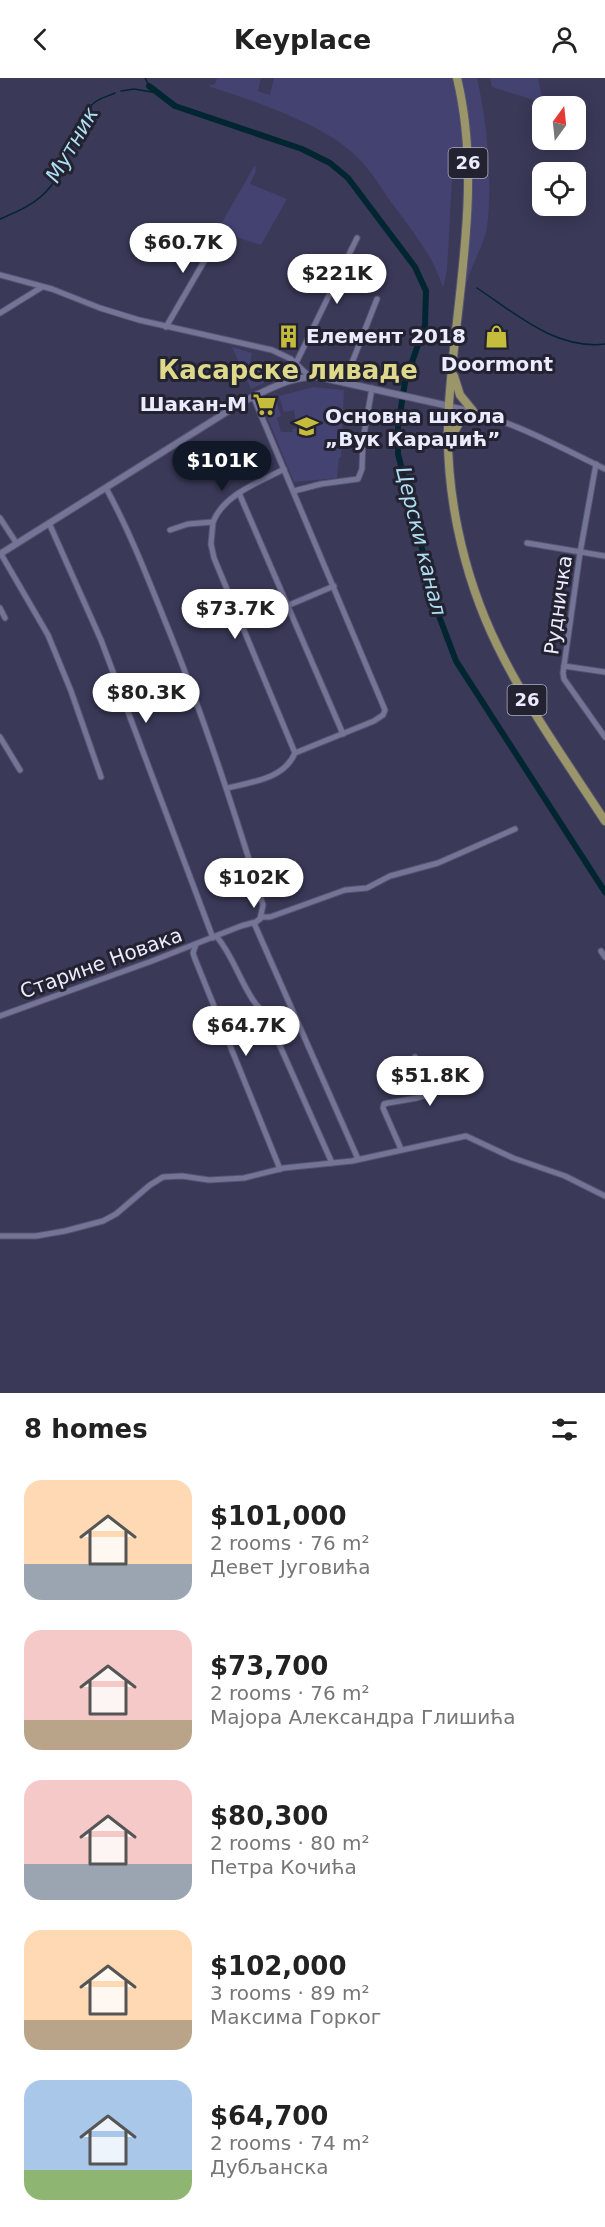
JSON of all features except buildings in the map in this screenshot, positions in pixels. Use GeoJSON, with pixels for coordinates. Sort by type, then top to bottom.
{"type":"FeatureCollection","features":[{"type":"Feature","properties":{"kind":"main road","name":"26"},"geometry":{"type":"LineString","coordinates":[[457,78],[467,141],[468,202],[449,406],[448,447],[461,540],[472,581],[489,628],[524,695],[605,821]]}},
{"type":"Feature","properties":{"kind":"main road"},"geometry":{"type":"LineString","coordinates":[[448,447],[455,428],[473,411],[460,395],[452,371]]}},
{"type":"Feature","properties":{"kind":"street"},"geometry":{"type":"LineString","coordinates":[[166,327],[220,234]]}},
{"type":"Feature","properties":{"kind":"street"},"geometry":{"type":"LineString","coordinates":[[296,363],[357,238]]}},
{"type":"Feature","properties":{"kind":"street"},"geometry":{"type":"LineString","coordinates":[[0,275],[166,327],[272,350],[285,355],[310,377]]}},
{"type":"Feature","properties":{"kind":"street"},"geometry":{"type":"LineString","coordinates":[[0,313],[42,287]]}},
{"type":"Feature","properties":{"kind":"street"},"geometry":{"type":"LineString","coordinates":[[344,383],[376,299]]}},
{"type":"Feature","properties":{"kind":"street"},"geometry":{"type":"LineString","coordinates":[[101,777],[71,691],[48,635],[0,554],[253,396],[299,378],[310,377],[372,388],[473,411],[509,423],[605,469]]}},
{"type":"Feature","properties":{"kind":"street"},"geometry":{"type":"LineString","coordinates":[[294,491],[321,484],[358,479],[362,469],[363,440],[372,388]]}},
{"type":"Feature","properties":{"kind":"street"},"geometry":{"type":"LineString","coordinates":[[227,788],[281,772],[295,753],[374,721],[383,715],[385,710],[253,396]]}},
{"type":"Feature","properties":{"kind":"street","name":"Рудничка"},"geometry":{"type":"LineString","coordinates":[[596,464],[580,553],[564,679],[605,737]]}},
{"type":"Feature","properties":{"kind":"street"},"geometry":{"type":"LineString","coordinates":[[285,469],[240,493],[220,510],[213,522],[211,538],[212,549],[295,753]]}},
{"type":"Feature","properties":{"kind":"street"},"geometry":{"type":"LineString","coordinates":[[106,488],[156,596],[194,693],[227,788],[263,905],[260,919]]}},
{"type":"Feature","properties":{"kind":"street"},"geometry":{"type":"LineString","coordinates":[[240,493],[342,734]]}},
{"type":"Feature","properties":{"kind":"street"},"geometry":{"type":"LineString","coordinates":[[0,518],[17,544]]}},
{"type":"Feature","properties":{"kind":"street"},"geometry":{"type":"LineString","coordinates":[[170,530],[188,524],[213,522]]}},
{"type":"Feature","properties":{"kind":"street"},"geometry":{"type":"LineString","coordinates":[[49,523],[101,640],[215,937],[234,961],[253,1001],[263,1009],[332,1163]]}},
{"type":"Feature","properties":{"kind":"street"},"geometry":{"type":"LineString","coordinates":[[527,543],[605,556]]}},
{"type":"Feature","properties":{"kind":"street"},"geometry":{"type":"LineString","coordinates":[[242,625],[334,586]]}},
{"type":"Feature","properties":{"kind":"street"},"geometry":{"type":"LineString","coordinates":[[0,608],[5,618]]}},
{"type":"Feature","properties":{"kind":"street"},"geometry":{"type":"LineString","coordinates":[[564,666],[605,672]]}},
{"type":"Feature","properties":{"kind":"street"},"geometry":{"type":"LineString","coordinates":[[0,737],[20,770]]}},
{"type":"Feature","properties":{"kind":"street","name":"Старине Новака"},"geometry":{"type":"LineString","coordinates":[[0,1016],[215,937],[244,924],[254,923],[345,890],[367,888],[390,876],[438,863],[515,829]]}},
{"type":"Feature","properties":{"kind":"street"},"geometry":{"type":"LineString","coordinates":[[254,923],[358,1159]]}},
{"type":"Feature","properties":{"kind":"street"},"geometry":{"type":"LineString","coordinates":[[196,944],[193,953],[195,959],[280,1169]]}},
{"type":"Feature","properties":{"kind":"street"},"geometry":{"type":"LineString","coordinates":[[401,1149],[383,1108],[384,1104],[431,1094],[432,1091],[415,1057]]}},
{"type":"Feature","properties":{"kind":"street"},"geometry":{"type":"LineString","coordinates":[[0,1236],[36,1236],[103,1221],[116,1214],[150,1185],[171,1175],[222,1180],[261,1175],[280,1169],[358,1159],[466,1136],[520,1161],[573,1180],[605,1196]]}},
{"type":"Feature","properties":{"kind":"shaded area"},"geometry":{"type":"Polygon","coordinates":[[[217,78],[261,78],[258,91],[270,95],[274,78],[454,78],[464,153],[453,162],[447,270],[443,288],[424,248],[373,175],[356,156],[342,144],[307,123],[208,86],[215,84],[217,78]]]}},
{"type":"Feature","properties":{"kind":"shaded area"},"geometry":{"type":"Polygon","coordinates":[[[461,78],[477,78],[484,113],[489,172],[487,227],[465,293],[471,161],[470,135],[461,78]]]}},
{"type":"Feature","properties":{"kind":"shaded area"},"geometry":{"type":"Polygon","coordinates":[[[490,78],[538,78],[542,96],[532,96],[532,100],[492,87],[490,78]]]}},
{"type":"Feature","properties":{"kind":"shaded area"},"geometry":{"type":"Polygon","coordinates":[[[255,165],[256,171],[250,184],[287,199],[261,245],[217,231],[255,165]]]}},
{"type":"Feature","properties":{"kind":"shaded area"},"geometry":{"type":"Polygon","coordinates":[[[232,347],[252,353],[250,363],[267,367],[264,383],[251,389],[232,347]]]}},
{"type":"Feature","properties":{"kind":"shaded area","name":"Основна школа „Вук Караџић”"},"geometry":{"type":"Polygon","coordinates":[[[313,387],[344,390],[341,457],[337,478],[294,482],[261,402],[265,408],[269,406],[267,400],[275,397],[281,416],[277,418],[281,432],[293,432],[292,429],[297,428],[294,410],[284,412],[279,396],[313,387]]]}},
{"type":"Feature","properties":{"kind":"waterway"},"geometry":{"type":"LineString","coordinates":[[145,78],[149,86]]}},
{"type":"Feature","properties":{"kind":"waterway","name":"Церски канал"},"geometry":{"type":"LineString","coordinates":[[149,86],[175,106],[302,149],[330,163],[348,178],[415,267],[426,291],[425,325],[405,382],[398,427],[398,454],[439,616],[456,661],[605,892]]}},
{"type":"Feature","properties":{"kind":"waterway","name":"Мутник"},"geometry":{"type":"LineString","coordinates":[[121,91],[134,89],[158,93]]}},
{"type":"Feature","properties":{"kind":"waterway","name":"Мутник"},"geometry":{"type":"LineString","coordinates":[[0,219],[28,206],[46,192],[56,177],[87,110],[94,103],[115,93]]}},
{"type":"Feature","properties":{"kind":"waterway"},"geometry":{"type":"LineString","coordinates":[[477,288],[522,319],[553,336],[587,344],[605,344]]}},
{"type":"Feature","properties":{"kind":"place","name":"Елемент 2018"},"geometry":{"type":"Point","coordinates":[288,336]}},
{"type":"Feature","properties":{"kind":"place","name":"Doormont"},"geometry":{"type":"Point","coordinates":[497,337]}},
{"type":"Feature","properties":{"kind":"place","name":"Шакан-М"},"geometry":{"type":"Point","coordinates":[265,404]}},
{"type":"Feature","properties":{"kind":"place","name":"Основна школа „Вук Караџић”"},"geometry":{"type":"Point","coordinates":[307,427]}},
{"type":"Feature","properties":{"kind":"district","name":"Касарске ливаде"},"geometry":{"type":"Point","coordinates":[288,370]}}]}
